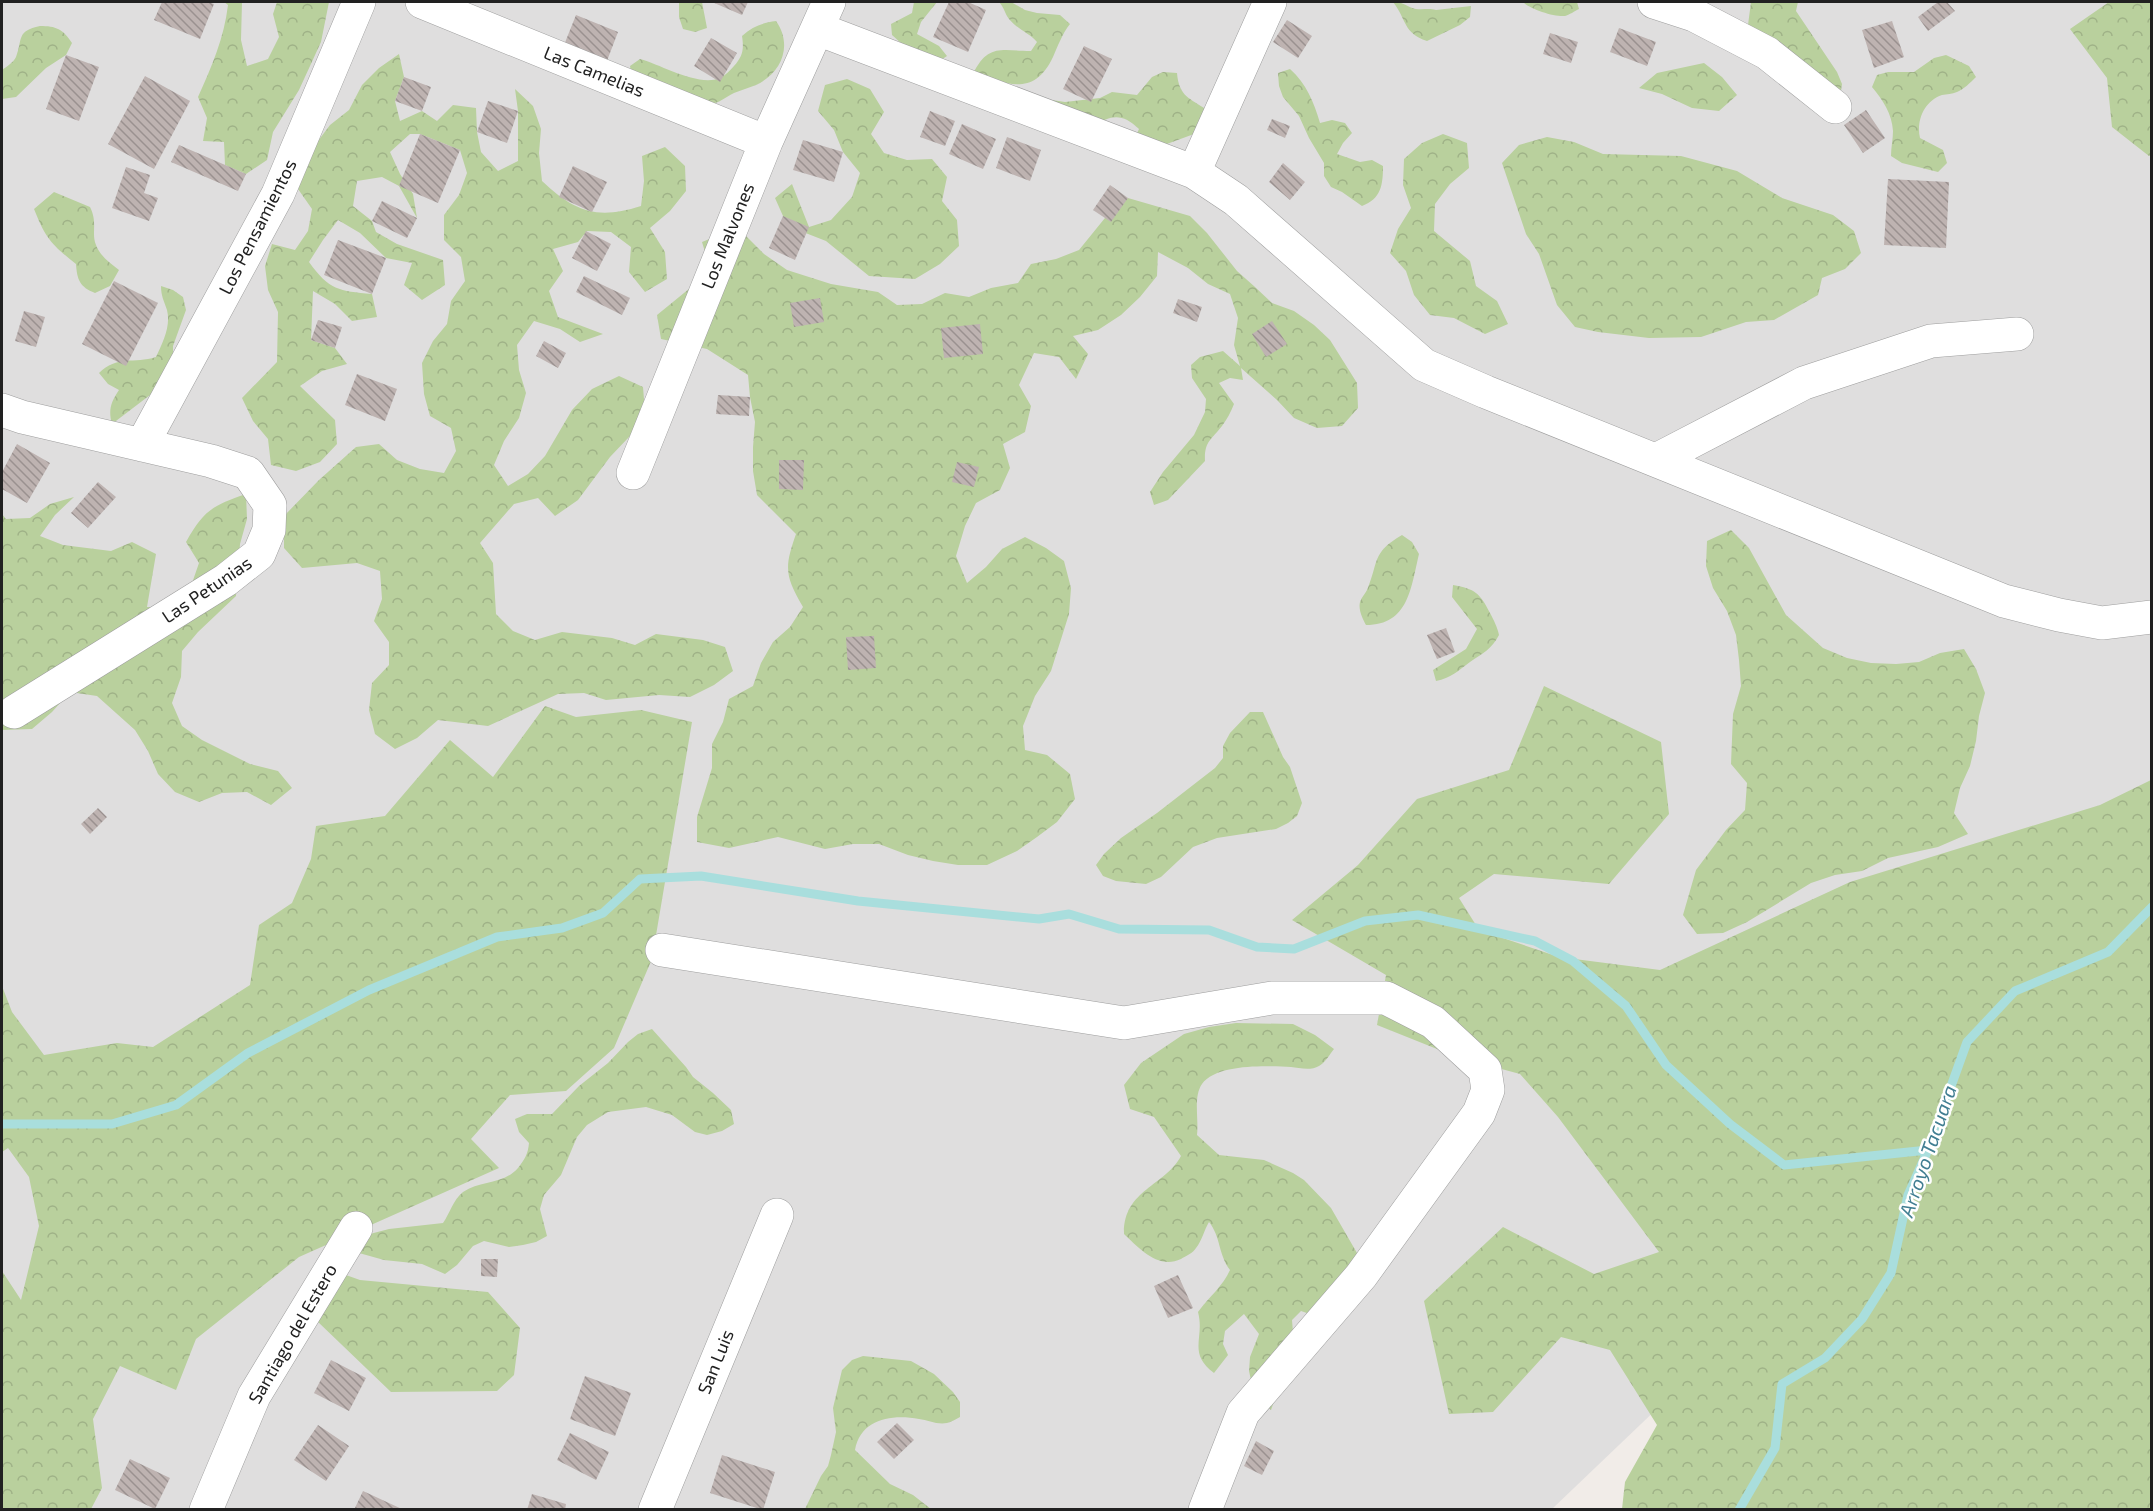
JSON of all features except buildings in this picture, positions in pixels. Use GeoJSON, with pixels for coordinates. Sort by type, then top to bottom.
{"type":"FeatureCollection","features":[{"type":"Feature","properties":{"kind":"street","name":"Los Pensamientos"},"geometry":{"type":"LineString","coordinates":[[142,445],[278,194],[359,2]]}},
{"type":"Feature","properties":{"kind":"street","name":"Las Camelias"},"geometry":{"type":"LineString","coordinates":[[422,2],[766,142]]}},
{"type":"Feature","properties":{"kind":"street"},"geometry":{"type":"LineString","coordinates":[[1194,172],[1270,2]]}},
{"type":"Feature","properties":{"kind":"street"},"geometry":{"type":"LineString","coordinates":[[1654,2],[1694,15],[1767,53],[1835,107]]}},
{"type":"Feature","properties":{"kind":"street","name":"Los Malvones"},"geometry":{"type":"LineString","coordinates":[[633,473],[766,142],[824,15]]}},
{"type":"Feature","properties":{"kind":"street"},"geometry":{"type":"LineString","coordinates":[[824,15],[1194,172],[1236,200],[1424,364],[1486,392],[2004,601],[2059,615],[2102,622],[2151,617]]}},
{"type":"Feature","properties":{"kind":"street"},"geometry":{"type":"LineString","coordinates":[[1656,460],[1804,383],[1931,341],[2017,334]]}},
{"type":"Feature","properties":{"kind":"street","name":"Las Petunias"},"geometry":{"type":"LineString","coordinates":[[2,410],[22,417],[211,461],[248,473],[270,505],[269,530],[259,554],[226,580],[14,712]]}},
{"type":"Feature","properties":{"kind":"street"},"geometry":{"type":"LineString","coordinates":[[662,950],[1124,1023],[1272,998],[1386,998],[1433,1022],[1485,1070],[1488,1090],[1479,1113],[1361,1276],[1243,1413],[1205,1509]]}},
{"type":"Feature","properties":{"kind":"street","name":"San Luis"},"geometry":{"type":"LineString","coordinates":[[656,1509],[777,1215]]}},
{"type":"Feature","properties":{"kind":"street","name":"Santiago del Estero"},"geometry":{"type":"LineString","coordinates":[[206,1509],[254,1396],[356,1228]]}},
{"type":"Feature","properties":{"kind":"shaded area"},"geometry":{"type":"Polygon","coordinates":[[[2,2],[2151,2],[2151,937],[1552,1509],[2,1510],[2,2]]]}},
{"type":"Feature","properties":{"kind":"green space"},"geometry":{"type":"Polygon","coordinates":[[[224,2],[242,2],[241,40],[247,66],[268,59],[279,37],[273,14],[277,2],[329,2],[321,42],[299,90],[273,132],[267,160],[246,174],[225,165],[224,142],[203,141],[207,118],[198,97],[213,63],[224,29],[228,5],[224,2]]]}},
{"type":"Feature","properties":{"kind":"green space"},"geometry":{"type":"Polygon","coordinates":[[[679,2],[702,2],[707,28],[695,32],[683,29],[679,17],[679,2]]]}},
{"type":"Feature","properties":{"kind":"green space"},"geometry":{"type":"Polygon","coordinates":[[[914,2],[937,2],[921,22],[917,34],[939,46],[947,56],[935,64],[912,53],[892,35],[891,24],[912,13],[914,2]]]}},
{"type":"Feature","properties":{"kind":"green space"},"geometry":{"type":"Polygon","coordinates":[[[999,2],[1011,2],[1025,10],[1037,13],[1060,15],[1070,24],[1046,70],[1029,83],[1009,84],[973,74],[984,57],[990,53],[1004,50],[1031,51],[1037,42],[1012,22],[999,2]]]}},
{"type":"Feature","properties":{"kind":"green space"},"geometry":{"type":"Polygon","coordinates":[[[1393,2],[1413,8],[1436,10],[1471,6],[1470,17],[1460,25],[1427,41],[1409,30],[1393,2]]]}},
{"type":"Feature","properties":{"kind":"green space"},"geometry":{"type":"Polygon","coordinates":[[[1523,2],[1577,2],[1579,9],[1560,16],[1536,10],[1523,2]]]}},
{"type":"Feature","properties":{"kind":"green space"},"geometry":{"type":"Polygon","coordinates":[[[1751,2],[1798,2],[1796,11],[1837,72],[1842,84],[1840,97],[1805,67],[1797,56],[1748,25],[1751,2]]]}},
{"type":"Feature","properties":{"kind":"green space"},"geometry":{"type":"Polygon","coordinates":[[[2109,2],[2151,2],[2152,155],[2149,156],[2112,127],[2107,78],[2070,29],[2109,2]]]}},
{"type":"Feature","properties":{"kind":"green space"},"geometry":{"type":"Polygon","coordinates":[[[776,21],[784,39],[782,58],[772,73],[756,85],[709,105],[703,105],[634,85],[630,66],[640,59],[691,78],[711,80],[720,78],[734,66],[741,56],[742,36],[758,26],[776,21]]]}},
{"type":"Feature","properties":{"kind":"green space"},"geometry":{"type":"Polygon","coordinates":[[[40,26],[55,28],[65,34],[72,43],[66,55],[46,68],[16,97],[2,99],[2,70],[15,59],[24,33],[40,26]]]}},
{"type":"Feature","properties":{"kind":"green space"},"geometry":{"type":"Polygon","coordinates":[[[399,54],[404,77],[395,101],[400,121],[422,111],[437,121],[453,105],[476,108],[481,152],[498,171],[518,161],[518,111],[515,89],[533,106],[541,129],[539,153],[542,181],[576,206],[599,212],[612,212],[641,206],[644,181],[642,156],[665,147],[685,166],[686,191],[670,211],[650,228],[665,252],[667,279],[645,292],[629,272],[631,247],[611,232],[587,231],[578,242],[553,249],[563,271],[549,291],[558,317],[603,334],[580,342],[560,329],[534,321],[517,345],[519,370],[526,393],[519,418],[504,441],[494,465],[508,486],[528,474],[545,456],[572,410],[592,389],[619,376],[643,387],[645,412],[629,437],[610,457],[578,500],[555,516],[538,498],[514,504],[480,543],[493,563],[496,614],[513,631],[535,640],[562,632],[612,638],[635,645],[656,634],[703,640],[725,647],[733,671],[714,685],[690,697],[659,695],[606,700],[584,693],[558,694],[488,726],[438,720],[417,738],[395,749],[375,734],[369,710],[372,683],[389,665],[389,642],[374,621],[382,599],[380,571],[357,563],[302,568],[284,548],[284,516],[356,447],[379,444],[397,460],[420,469],[444,473],[456,451],[451,428],[430,416],[424,394],[422,363],[433,341],[447,324],[451,301],[465,281],[461,257],[444,240],[444,215],[459,195],[467,173],[460,150],[420,134],[410,134],[390,152],[413,194],[417,218],[399,186],[382,177],[357,181],[353,206],[372,221],[376,232],[397,244],[443,260],[445,285],[422,300],[404,285],[412,263],[386,258],[360,233],[338,220],[309,262],[329,284],[351,292],[372,294],[377,317],[352,321],[335,304],[313,291],[311,340],[335,348],[347,364],[322,371],[300,386],[335,420],[337,444],[320,462],[296,471],[271,465],[268,439],[253,421],[242,398],[277,362],[278,312],[268,290],[265,266],[272,244],[295,250],[308,231],[312,209],[298,189],[315,145],[330,125],[349,110],[362,85],[379,68],[399,54]]]}},
{"type":"Feature","properties":{"kind":"green space"},"geometry":{"type":"Polygon","coordinates":[[[1946,55],[1969,66],[1976,77],[1960,91],[1942,95],[1930,102],[1920,119],[1920,138],[1943,150],[1947,163],[1938,172],[1902,163],[1891,156],[1893,131],[1891,119],[1883,102],[1872,87],[1877,75],[1888,72],[1914,72],[1934,58],[1946,55]]]}},
{"type":"Feature","properties":{"kind":"green space"},"geometry":{"type":"Polygon","coordinates":[[[1704,63],[1722,77],[1737,95],[1719,111],[1692,108],[1662,94],[1639,88],[1657,73],[1704,63]]]}},
{"type":"Feature","properties":{"kind":"green space"},"geometry":{"type":"Polygon","coordinates":[[[1290,69],[1309,93],[1320,123],[1332,120],[1345,123],[1352,133],[1337,154],[1360,162],[1372,160],[1383,166],[1380,191],[1368,203],[1362,206],[1331,187],[1324,176],[1324,163],[1299,116],[1283,97],[1279,86],[1278,73],[1290,69]]]}},
{"type":"Feature","properties":{"kind":"green space"},"geometry":{"type":"Polygon","coordinates":[[[1163,72],[1177,73],[1183,92],[1207,110],[1194,134],[1156,148],[1132,144],[1139,129],[1122,118],[1106,119],[1094,126],[1052,100],[1065,102],[1100,98],[1112,92],[1137,95],[1152,77],[1163,72]]]}},
{"type":"Feature","properties":{"kind":"green space"},"geometry":{"type":"Polygon","coordinates":[[[847,79],[870,89],[884,112],[871,134],[884,153],[907,160],[932,159],[947,177],[942,201],[957,220],[959,246],[940,264],[915,279],[869,276],[826,241],[803,232],[783,216],[775,198],[792,184],[809,227],[831,220],[852,197],[860,173],[843,152],[834,130],[818,111],[825,85],[847,79]]]}},
{"type":"Feature","properties":{"kind":"green space"},"geometry":{"type":"Polygon","coordinates":[[[1443,134],[1467,143],[1469,168],[1450,184],[1435,204],[1434,231],[1470,261],[1476,286],[1497,301],[1508,324],[1485,334],[1454,318],[1430,315],[1414,295],[1406,271],[1390,253],[1398,229],[1411,208],[1403,185],[1404,159],[1422,143],[1443,134]]]}},
{"type":"Feature","properties":{"kind":"green space"},"geometry":{"type":"Polygon","coordinates":[[[1547,137],[1574,142],[1603,154],[1681,156],[1737,171],[1782,198],[1833,215],[1854,231],[1861,253],[1845,269],[1822,278],[1818,295],[1774,320],[1746,322],[1701,337],[1649,338],[1575,327],[1557,305],[1539,254],[1526,234],[1502,163],[1519,145],[1547,137]]]}},
{"type":"Feature","properties":{"kind":"green space"},"geometry":{"type":"Polygon","coordinates":[[[54,192],[90,207],[94,218],[95,241],[98,249],[119,270],[110,286],[95,293],[86,288],[78,279],[76,264],[55,246],[46,234],[34,209],[54,192]]]}},
{"type":"Feature","properties":{"kind":"green space"},"geometry":{"type":"Polygon","coordinates":[[[1128,198],[1190,216],[1207,233],[1237,271],[1272,303],[1294,311],[1314,325],[1330,340],[1357,383],[1358,408],[1342,426],[1317,428],[1294,418],[1241,368],[1243,380],[1230,378],[1219,383],[1234,404],[1226,421],[1207,445],[1205,461],[1168,500],[1154,505],[1150,492],[1163,472],[1194,435],[1205,412],[1206,399],[1192,378],[1191,365],[1200,357],[1223,351],[1240,366],[1234,345],[1238,318],[1230,294],[1208,284],[1188,268],[1158,252],[1157,276],[1140,297],[1121,315],[1098,330],[1073,336],[1088,354],[1076,379],[1059,357],[1034,353],[1019,385],[1031,406],[1025,432],[1003,444],[1010,468],[1000,490],[976,503],[965,526],[956,556],[967,583],[1002,549],[1025,537],[1064,561],[1071,588],[1069,614],[1051,671],[1035,696],[1023,726],[1025,750],[1047,755],[1070,774],[1075,799],[1057,822],[1037,837],[1017,851],[987,865],[958,865],[933,861],[879,844],[853,844],[825,849],[778,837],[729,848],[697,842],[697,817],[712,768],[712,744],[723,722],[729,699],[753,686],[761,663],[773,642],[790,627],[803,607],[788,572],[789,555],[796,534],[757,495],[753,471],[755,422],[748,375],[707,349],[661,339],[657,315],[695,284],[709,265],[702,242],[724,233],[746,236],[764,254],[787,270],[831,284],[878,292],[897,305],[922,304],[945,293],[969,297],[991,288],[1018,283],[1031,264],[1056,259],[1079,250],[1109,213],[1128,198]]]}},
{"type":"Feature","properties":{"kind":"green space"},"geometry":{"type":"Polygon","coordinates":[[[161,286],[183,297],[186,310],[173,346],[173,358],[154,392],[112,424],[111,406],[119,390],[108,384],[99,373],[106,367],[119,362],[156,357],[166,334],[168,322],[161,286]]]}},
{"type":"Feature","properties":{"kind":"green space"},"geometry":{"type":"Polygon","coordinates":[[[246,494],[247,519],[240,544],[236,596],[198,632],[182,651],[181,677],[172,703],[182,726],[202,740],[250,764],[278,771],[292,788],[271,805],[247,792],[222,793],[199,802],[175,792],[158,774],[135,730],[97,696],[70,692],[32,729],[2,730],[2,514],[6,519],[30,518],[50,504],[74,497],[55,515],[40,536],[63,545],[111,551],[132,542],[156,554],[147,607],[170,607],[191,586],[199,563],[186,542],[192,531],[210,510],[246,494]]]}},
{"type":"Feature","properties":{"kind":"green space"},"geometry":{"type":"Polygon","coordinates":[[[1731,530],[1749,548],[1786,615],[1823,648],[1847,658],[1871,663],[1896,664],[1919,662],[1940,653],[1964,649],[1976,669],[1985,693],[1970,766],[1960,788],[1954,813],[1968,834],[1938,847],[1888,858],[1862,871],[1835,875],[1811,883],[1747,922],[1723,933],[1697,934],[1683,915],[1696,870],[1726,830],[1745,810],[1747,783],[1731,764],[1733,714],[1741,686],[1736,635],[1727,611],[1713,588],[1706,566],[1707,541],[1731,530]]]}},
{"type":"Feature","properties":{"kind":"green space"},"geometry":{"type":"Polygon","coordinates":[[[1402,535],[1412,542],[1419,554],[1406,602],[1391,619],[1366,625],[1360,605],[1377,559],[1385,547],[1402,535]]]}},
{"type":"Feature","properties":{"kind":"green space"},"geometry":{"type":"Polygon","coordinates":[[[1453,585],[1472,590],[1480,596],[1499,635],[1483,653],[1454,674],[1436,681],[1433,670],[1466,649],[1477,629],[1452,597],[1453,585]]]}},
{"type":"Feature","properties":{"kind":"green space"},"geometry":{"type":"Polygon","coordinates":[[[1544,686],[1661,742],[1669,814],[1609,884],[1494,874],[1459,898],[1479,930],[1559,957],[1660,970],[1850,882],[2100,805],[2151,780],[2151,1509],[1622,1509],[1625,1482],[1657,1425],[1610,1350],[1561,1337],[1493,1412],[1449,1414],[1424,1301],[1503,1227],[1594,1274],[1659,1252],[1558,1117],[1520,1074],[1457,1057],[1377,1025],[1386,975],[1292,920],[1358,865],[1417,799],[1509,770],[1544,686]]]}},
{"type":"Feature","properties":{"kind":"green space"},"geometry":{"type":"Polygon","coordinates":[[[545,706],[576,717],[641,710],[692,722],[652,959],[614,1048],[566,1091],[510,1095],[471,1139],[499,1168],[299,1257],[196,1339],[176,1390],[120,1366],[93,1419],[102,1488],[91,1509],[2,1509],[2,1271],[21,1300],[39,1226],[29,1177],[8,1148],[2,1152],[2,986],[12,1012],[44,1055],[117,1043],[153,1047],[250,985],[259,925],[292,903],[311,859],[316,826],[385,816],[450,740],[493,777],[545,706]]]}},
{"type":"Feature","properties":{"kind":"green space"},"geometry":{"type":"Polygon","coordinates":[[[1250,712],[1263,712],[1283,757],[1290,767],[1302,803],[1297,816],[1276,829],[1217,838],[1193,847],[1161,877],[1146,884],[1116,881],[1103,876],[1096,865],[1104,854],[1121,838],[1215,768],[1223,758],[1223,746],[1230,733],[1250,712]]]}},
{"type":"Feature","properties":{"kind":"green space"},"geometry":{"type":"Polygon","coordinates":[[[1236,1023],[1293,1024],[1315,1035],[1334,1049],[1323,1063],[1312,1068],[1244,1067],[1219,1072],[1209,1077],[1199,1089],[1197,1135],[1219,1155],[1264,1160],[1304,1180],[1331,1208],[1357,1253],[1355,1266],[1324,1319],[1301,1311],[1292,1320],[1294,1345],[1271,1410],[1254,1394],[1249,1371],[1250,1357],[1259,1334],[1244,1314],[1225,1331],[1223,1344],[1228,1355],[1214,1373],[1201,1359],[1198,1312],[1230,1270],[1209,1222],[1195,1250],[1173,1262],[1164,1262],[1150,1256],[1124,1234],[1130,1207],[1137,1198],[1174,1166],[1181,1156],[1154,1117],[1130,1109],[1124,1085],[1141,1063],[1184,1034],[1236,1023]]]}},
{"type":"Feature","properties":{"kind":"green space"},"geometry":{"type":"Polygon","coordinates":[[[652,1029],[693,1077],[731,1110],[734,1124],[722,1131],[707,1135],[695,1132],[672,1115],[646,1107],[608,1112],[587,1125],[577,1137],[561,1175],[544,1195],[540,1209],[547,1236],[536,1242],[509,1247],[484,1241],[473,1246],[457,1265],[445,1274],[422,1264],[384,1260],[359,1253],[366,1235],[389,1229],[443,1223],[463,1192],[499,1180],[512,1173],[524,1159],[529,1143],[519,1132],[515,1119],[527,1114],[552,1114],[628,1042],[638,1034],[652,1029]]]}},
{"type":"Feature","properties":{"kind":"green space"},"geometry":{"type":"Polygon","coordinates":[[[315,1264],[360,1280],[488,1292],[520,1328],[514,1375],[497,1391],[391,1392],[317,1321],[315,1264]]]}},
{"type":"Feature","properties":{"kind":"green space"},"geometry":{"type":"Polygon","coordinates":[[[863,1356],[911,1361],[934,1374],[960,1402],[960,1417],[947,1423],[898,1417],[879,1421],[864,1431],[855,1450],[890,1484],[913,1495],[931,1509],[805,1509],[828,1466],[831,1455],[836,1432],[833,1408],[842,1370],[852,1360],[863,1356]]]}},
{"type":"Feature","properties":{"kind":"waterway"},"geometry":{"type":"LineString","coordinates":[[2,1124],[112,1124],[176,1105],[248,1053],[369,990],[497,937],[562,928],[603,913],[640,879],[701,876],[858,901],[1039,919],[1069,914],[1119,929],[1209,930],[1257,947],[1294,949],[1365,921],[1418,915],[1535,941],[1573,961],[1626,1006],[1666,1065],[1730,1124],[1784,1165],[1928,1150]]}},
{"type":"Feature","properties":{"kind":"waterway","name":"Arroyo Tacuara"},"geometry":{"type":"LineString","coordinates":[[1739,1510],[1775,1448],[1782,1384],[1825,1358],[1862,1319],[1891,1273],[1908,1195],[1928,1150],[1967,1042],[2015,991],[2108,952],[2152,907]]}}]}
